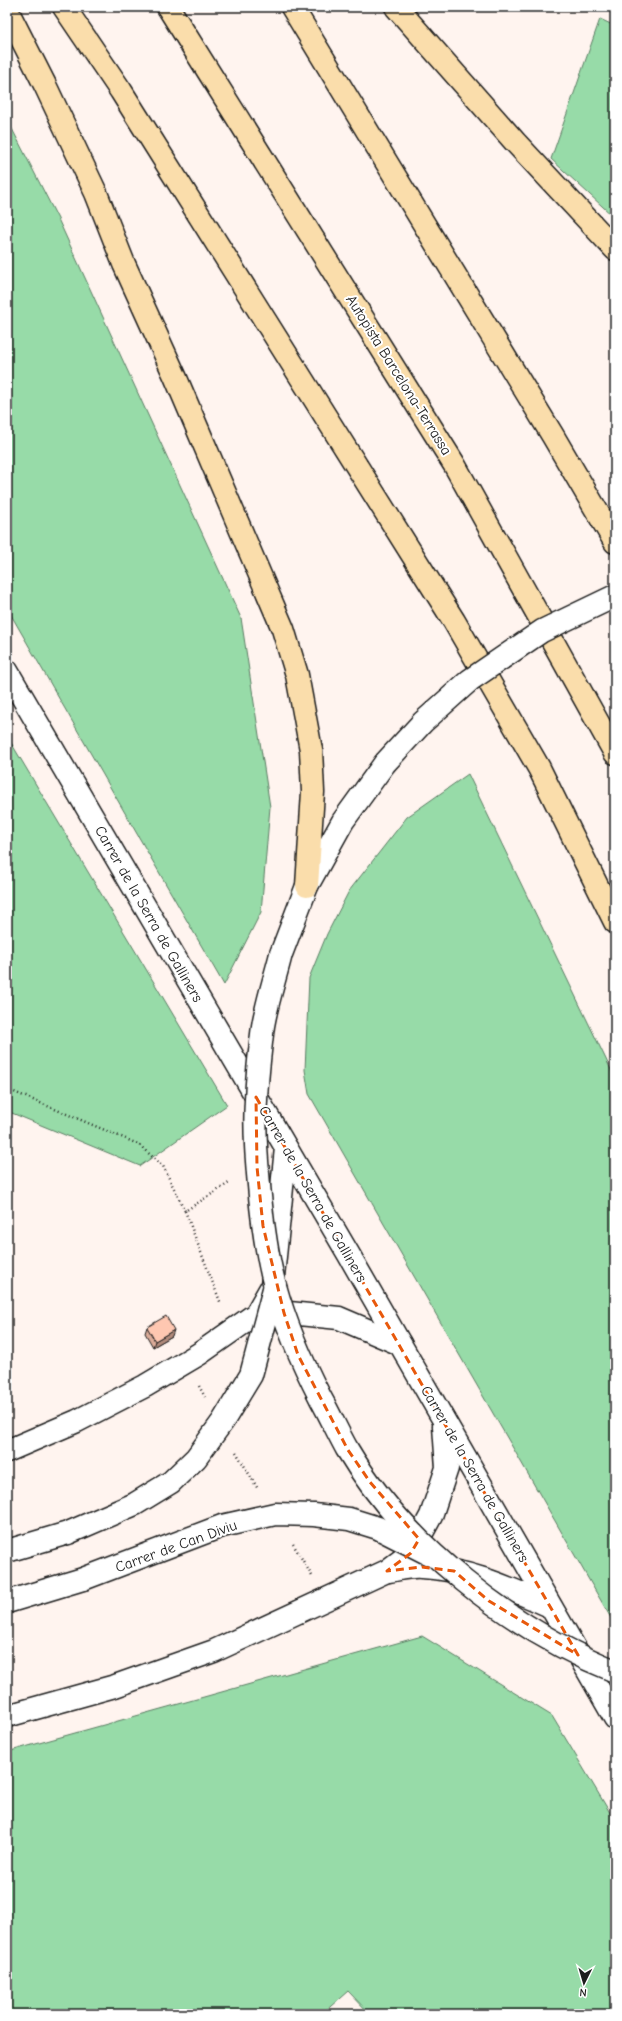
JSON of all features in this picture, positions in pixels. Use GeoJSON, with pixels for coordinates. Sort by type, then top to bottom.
{"type":"FeatureCollection","features":[{"type":"Feature","properties":{"kind":"highway"},"geometry":{"type":"LineString","coordinates":[[64,7],[121,91],[454,620],[539,768],[615,922]]}},
{"type":"Feature","properties":{"kind":"highway","name":"Autopista Barcelona-Terrassa"},"geometry":{"type":"LineString","coordinates":[[168,7],[454,464],[615,753]]}},
{"type":"Feature","properties":{"kind":"highway"},"geometry":{"type":"LineString","coordinates":[[292,7],[554,436],[615,542]]}},
{"type":"Feature","properties":{"kind":"highway"},"geometry":{"type":"LineString","coordinates":[[396,7],[516,143],[615,249]]}},
{"type":"Feature","properties":{"kind":"highway"},"geometry":{"type":"LineString","coordinates":[[7,10],[45,84],[96,193],[124,264],[215,468],[283,629],[297,675],[312,750],[313,792],[307,886]]}},
{"type":"Feature","properties":{"kind":"street"},"geometry":{"type":"LineString","coordinates":[[615,596],[542,631],[470,680],[423,722],[385,763],[343,821],[307,886],[281,954],[264,1025],[256,1101],[257,1167],[263,1226],[275,1285],[298,1355],[348,1450],[370,1482],[406,1526],[438,1558],[489,1601],[535,1631],[588,1660],[615,1671]]}},
{"type":"Feature","properties":{"kind":"street","name":"Carrer de la Serra de Galliners"},"geometry":{"type":"LineString","coordinates":[[7,671],[400,1344],[615,1718]]}},
{"type":"Feature","properties":{"kind":"street"},"geometry":{"type":"LineString","coordinates":[[7,1451],[76,1421],[145,1386],[200,1354],[256,1314],[272,1286],[286,1148]]}},
{"type":"Feature","properties":{"kind":"street"},"geometry":{"type":"LineString","coordinates":[[7,1551],[68,1533],[134,1504],[171,1482],[196,1458],[223,1421],[251,1375],[275,1285]]}},
{"type":"Feature","properties":{"kind":"street"},"geometry":{"type":"LineString","coordinates":[[256,1314],[289,1313],[339,1318],[400,1344]]}},
{"type":"Feature","properties":{"kind":"street"},"geometry":{"type":"LineString","coordinates":[[7,1716],[115,1686],[214,1651],[387,1571],[411,1553],[431,1516],[447,1468],[444,1421]]}},
{"type":"Feature","properties":{"kind":"street","name":"Carrer de Can Diviu"},"geometry":{"type":"LineString","coordinates":[[7,1602],[83,1579],[222,1526],[275,1514],[314,1515],[349,1519],[378,1528],[438,1558]]}},
{"type":"Feature","properties":{"kind":"street"},"geometry":{"type":"LineString","coordinates":[[387,1571],[422,1567],[467,1573],[498,1583],[550,1606]]}},
{"type":"Feature","properties":{"kind":"path"},"geometry":{"type":"LineString","coordinates":[[7,1089],[138,1144],[163,1166],[185,1211],[232,1181]]}},
{"type":"Feature","properties":{"kind":"highlighted area"},"geometry":{"type":"Polygon","coordinates":[[[256,1097],[578,1655],[489,1601],[454,1571],[422,1567],[387,1571],[411,1553],[419,1539],[370,1482],[348,1450],[298,1355],[284,1313],[263,1226],[257,1167],[256,1097]]]}},
{"type":"Feature","properties":{"kind":"green space"},"geometry":{"type":"Polygon","coordinates":[[[600,19],[615,26],[615,218],[551,159],[600,19]]]}},
{"type":"Feature","properties":{"kind":"green space"},"geometry":{"type":"Polygon","coordinates":[[[7,119],[58,219],[241,618],[270,807],[261,912],[224,985],[7,608],[7,119]]]}},
{"type":"Feature","properties":{"kind":"green space"},"geometry":{"type":"Polygon","coordinates":[[[7,736],[227,1105],[140,1166],[7,1111],[7,736]]]}},
{"type":"Feature","properties":{"kind":"green space"},"geometry":{"type":"Polygon","coordinates":[[[468,774],[615,1078],[615,1625],[309,1094],[305,1070],[309,978],[327,934],[349,891],[407,817],[468,774]]]}},
{"type":"Feature","properties":{"kind":"green space"},"geometry":{"type":"Polygon","coordinates":[[[422,1636],[552,1716],[615,1821],[615,2014],[370,2014],[348,1991],[322,2014],[7,2014],[7,1752],[422,1636]]]}},
{"type":"Feature","properties":{"kind":"building"},"geometry":{"type":"Polygon","coordinates":[[[166,1316],[174,1330],[155,1341],[147,1327],[166,1316]]]}}]}
